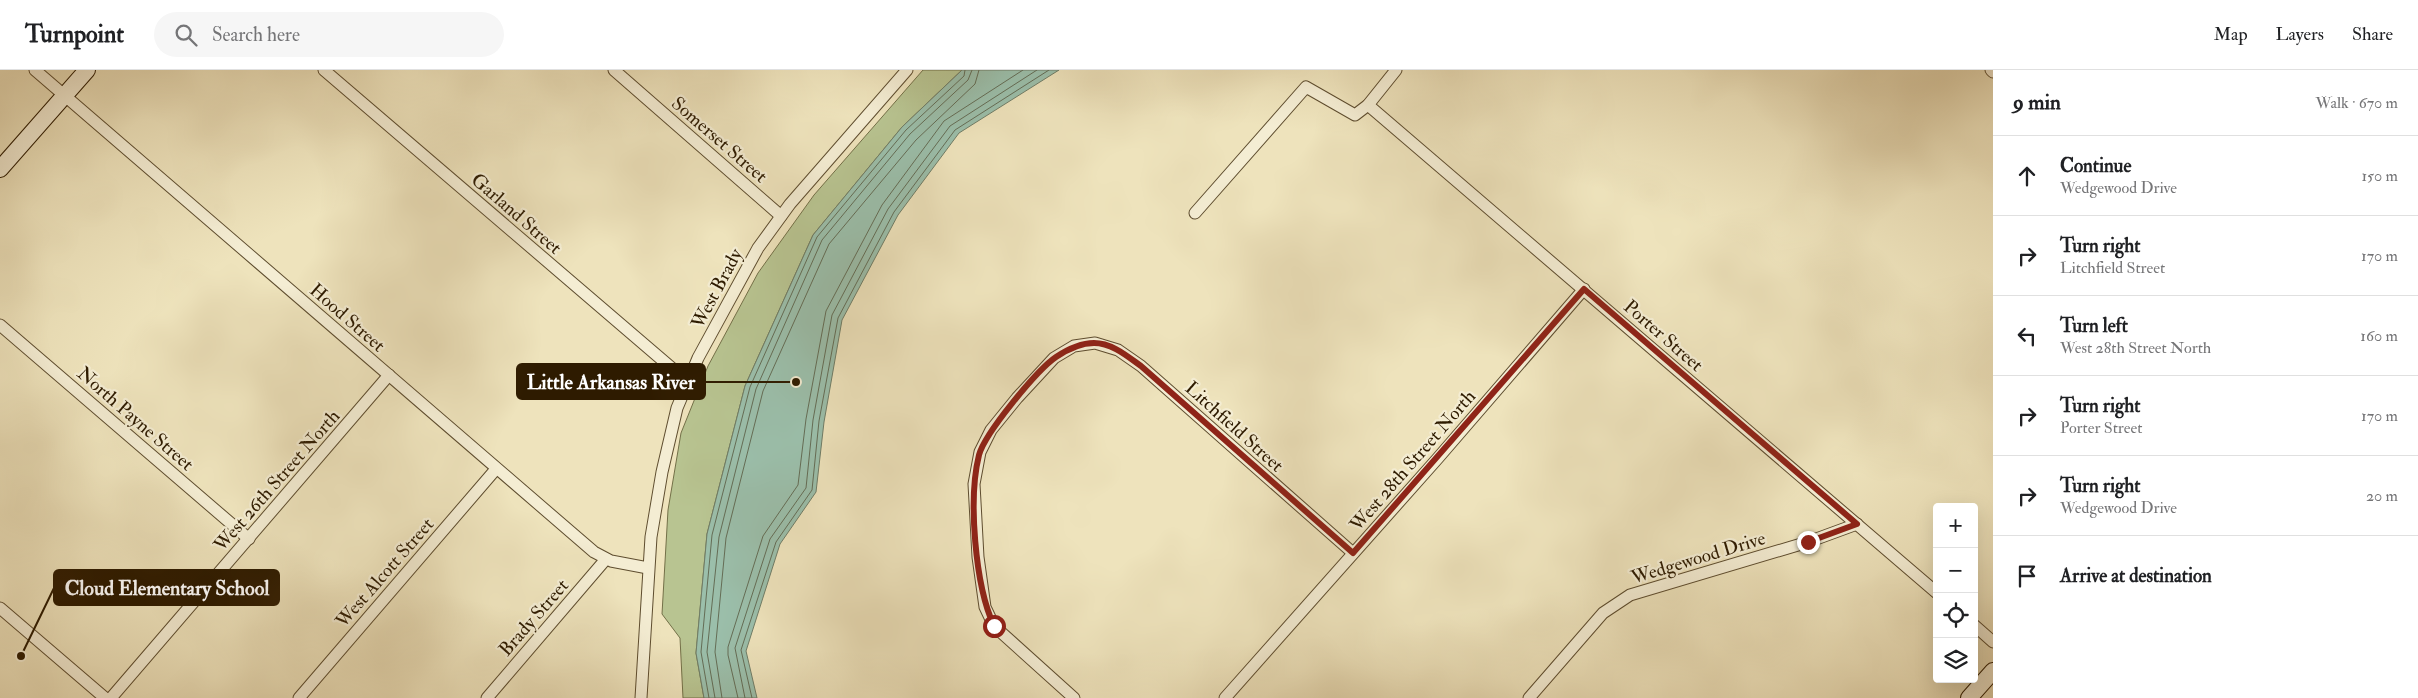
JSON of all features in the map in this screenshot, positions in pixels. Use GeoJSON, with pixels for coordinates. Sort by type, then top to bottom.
{"type":"FeatureCollection","features":[{"type":"Feature","properties":{"kind":"main road"},"geometry":{"type":"LineString","coordinates":[[0,169],[87,70]]}},
{"type":"Feature","properties":{"kind":"main road"},"geometry":{"type":"LineString","coordinates":[[1969,698],[1993,671]]}},
{"type":"Feature","properties":{"kind":"street","name":"Hood Street"},"geometry":{"type":"LineString","coordinates":[[35,70],[594,552],[606,559],[627,566],[648,568]]}},
{"type":"Feature","properties":{"kind":"street","name":"Garland Street"},"geometry":{"type":"LineString","coordinates":[[324,70],[688,382]]}},
{"type":"Feature","properties":{"kind":"street","name":"Somerset Street"},"geometry":{"type":"LineString","coordinates":[[614,70],[782,216]]}},
{"type":"Feature","properties":{"kind":"street"},"geometry":{"type":"LineString","coordinates":[[1195,212],[1306,87],[1355,115],[1368,105],[1396,70]]}},
{"type":"Feature","properties":{"kind":"street","name":"West Brady"},"geometry":{"type":"LineString","coordinates":[[641,698],[651,537],[662,472],[677,408],[698,358],[758,248],[782,216],[905,71]]}},
{"type":"Feature","properties":{"kind":"street","name":"Porter Street"},"geometry":{"type":"LineString","coordinates":[[1368,105],[1933,590]]}},
{"type":"Feature","properties":{"kind":"street","name":"West 28th Street North"},"geometry":{"type":"LineString","coordinates":[[1225,698],[1584,289]]}},
{"type":"Feature","properties":{"kind":"street","name":"North Payne Street"},"geometry":{"type":"LineString","coordinates":[[0,324],[249,539]]}},
{"type":"Feature","properties":{"kind":"street","name":"Litchfield Street"},"geometry":{"type":"LineString","coordinates":[[1074,698],[994,626],[985,607],[978,558],[974,484],[980,452],[991,430],[1054,358],[1074,346],[1095,343],[1118,350],[1141,366],[1353,553]]}},
{"type":"Feature","properties":{"kind":"street","name":"West 26th Street North"},"geometry":{"type":"LineString","coordinates":[[112,698],[389,376]]}},
{"type":"Feature","properties":{"kind":"street","name":"West Alcott Street"},"geometry":{"type":"LineString","coordinates":[[299,698],[496,469]]}},
{"type":"Feature","properties":{"kind":"street","name":"Wedgewood Drive"},"geometry":{"type":"LineString","coordinates":[[1528,698],[1603,613],[1630,595],[1808,542],[1857,524]]}},
{"type":"Feature","properties":{"kind":"street","name":"Brady Street"},"geometry":{"type":"LineString","coordinates":[[487,698],[606,559]]}},
{"type":"Feature","properties":{"kind":"street"},"geometry":{"type":"LineString","coordinates":[[0,608],[105,698]]}},
{"type":"Feature","properties":{"kind":"street"},"geometry":{"type":"LineString","coordinates":[[1978,629],[1993,642]]}},
{"type":"Feature","properties":{"kind":"shaded area"},"geometry":{"type":"Polygon","coordinates":[[[923,70],[962,70],[902,127],[813,235],[745,386],[707,534],[696,653],[704,698],[683,698],[680,638],[662,614],[668,510],[681,433],[708,366],[758,273],[814,195],[923,70]]]}},
{"type":"Feature","properties":{"kind":"water"},"geometry":{"type":"Polygon","coordinates":[[[962,70],[1059,70],[959,133],[898,215],[842,320],[824,422],[816,492],[780,544],[746,651],[757,698],[704,698],[696,653],[707,534],[745,386],[813,235],[902,127],[962,70]]]}},
{"type":"Feature","properties":{"kind":"place","name":"Little Arkansas River"},"geometry":{"type":"Point","coordinates":[796,382]}},
{"type":"Feature","properties":{"kind":"place","name":"Cloud Elementary School"},"geometry":{"type":"Point","coordinates":[21,656]}},
{"type":"Feature","properties":{"kind":"route"},"geometry":{"type":"LineString","coordinates":[[994,626],[985,607],[978,558],[974,484],[980,452],[991,430],[1018,398],[1054,358],[1074,346],[1095,343],[1118,350],[1141,366],[1353,553],[1584,289],[1857,524],[1808,542]]}}]}
